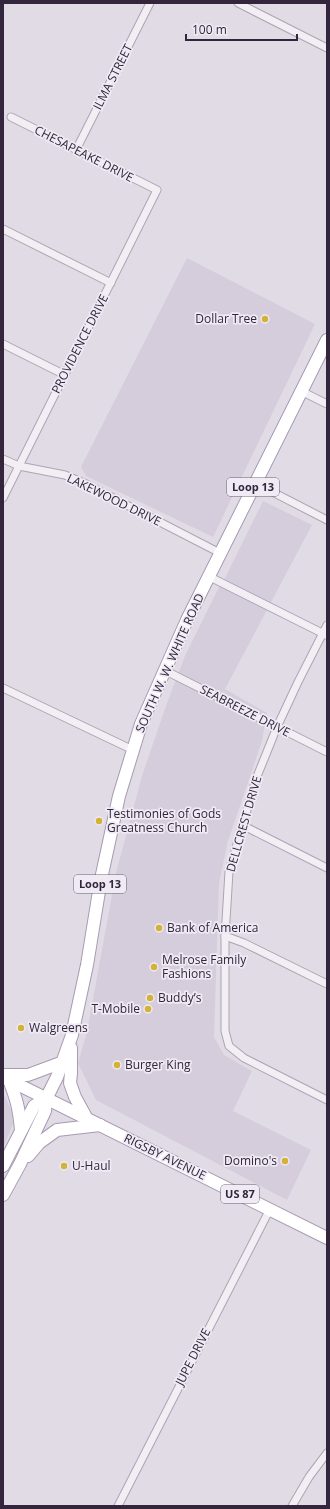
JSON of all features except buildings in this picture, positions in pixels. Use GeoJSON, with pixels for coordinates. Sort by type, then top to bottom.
{"type":"FeatureCollection","features":[{"type":"Feature","properties":{"kind":"main road","name":"SOUTH W. W. WHITE ROAD"},"geometry":{"type":"LineString","coordinates":[[3,1195],[20,1164],[45,1111],[46,1099],[57,1077],[78,1016],[101,879],[119,796],[149,704],[208,576],[327,340]]}},
{"type":"Feature","properties":{"kind":"main road"},"geometry":{"type":"LineString","coordinates":[[70,1041],[70,1084],[74,1097],[87,1119]]}},
{"type":"Feature","properties":{"kind":"main road"},"geometry":{"type":"LineString","coordinates":[[21,1131],[19,1109],[5,1077],[28,1075],[62,1062]]}},
{"type":"Feature","properties":{"kind":"main road","name":"RIGSBY AVENUE"},"geometry":{"type":"LineString","coordinates":[[5,1077],[46,1099],[326,1236]]}},
{"type":"Feature","properties":{"kind":"main road","name":"SOUTH W. W. WHITE ROAD"},"geometry":{"type":"LineString","coordinates":[[3,1166],[34,1106],[46,1099]]}},
{"type":"Feature","properties":{"kind":"main road"},"geometry":{"type":"LineString","coordinates":[[20,1164],[39,1143],[57,1130],[100,1125]]}},
{"type":"Feature","properties":{"kind":"main road"},"geometry":{"type":"LineString","coordinates":[[13,1146],[25,1152]]}},
{"type":"Feature","properties":{"kind":"street","name":"ILMA STREET"},"geometry":{"type":"LineString","coordinates":[[76,150],[150,3]]}},
{"type":"Feature","properties":{"kind":"street"},"geometry":{"type":"LineString","coordinates":[[238,3],[327,48]]}},
{"type":"Feature","properties":{"kind":"street","name":"CHESAPEAKE DRIVE"},"geometry":{"type":"LineString","coordinates":[[11,117],[157,190]]}},
{"type":"Feature","properties":{"kind":"street","name":"PROVIDENCE DRIVE"},"geometry":{"type":"LineString","coordinates":[[3,498],[157,190]]}},
{"type":"Feature","properties":{"kind":"street"},"geometry":{"type":"LineString","coordinates":[[3,229],[111,283]]}},
{"type":"Feature","properties":{"kind":"street"},"geometry":{"type":"LineString","coordinates":[[3,344],[64,375]]}},
{"type":"Feature","properties":{"kind":"street"},"geometry":{"type":"LineString","coordinates":[[302,391],[327,404]]}},
{"type":"Feature","properties":{"kind":"street","name":"LAKEWOOD DRIVE"},"geometry":{"type":"LineString","coordinates":[[3,459],[19,466],[65,476],[86,484],[220,553]]}},
{"type":"Feature","properties":{"kind":"street"},"geometry":{"type":"LineString","coordinates":[[255,483],[327,520]]}},
{"type":"Feature","properties":{"kind":"street"},"geometry":{"type":"LineString","coordinates":[[208,576],[325,635]]}},
{"type":"Feature","properties":{"kind":"street","name":"DELLCREST DRIVE"},"geometry":{"type":"LineString","coordinates":[[327,625],[325,635],[277,727],[256,780],[229,872],[225,936],[225,1031],[229,1046],[244,1058],[327,1100]]}},
{"type":"Feature","properties":{"kind":"street","name":"SEABREEZE DRIVE"},"geometry":{"type":"LineString","coordinates":[[164,670],[327,752]]}},
{"type":"Feature","properties":{"kind":"street"},"geometry":{"type":"LineString","coordinates":[[3,688],[133,750]]}},
{"type":"Feature","properties":{"kind":"street"},"geometry":{"type":"LineString","coordinates":[[242,825],[327,868]]}},
{"type":"Feature","properties":{"kind":"street"},"geometry":{"type":"LineString","coordinates":[[225,936],[244,943],[327,984]]}},
{"type":"Feature","properties":{"kind":"street","name":"JUPE DRIVE"},"geometry":{"type":"LineString","coordinates":[[118,1506],[270,1209]]}},
{"type":"Feature","properties":{"kind":"street"},"geometry":{"type":"LineString","coordinates":[[292,1506],[309,1476],[324,1462],[327,1453]]}},
{"type":"Feature","properties":{"kind":"shaded area"},"geometry":{"type":"Polygon","coordinates":[[[187,258],[315,324],[213,537],[86,476],[81,467],[187,258]]]}},
{"type":"Feature","properties":{"kind":"shaded area"},"geometry":{"type":"Polygon","coordinates":[[[263,501],[312,525],[270,604],[224,580],[263,501]]]}},
{"type":"Feature","properties":{"kind":"shaded area"},"geometry":{"type":"Polygon","coordinates":[[[220,585],[267,610],[225,689],[267,713],[262,741],[228,841],[219,883],[214,1037],[224,1055],[252,1071],[233,1111],[311,1150],[287,1200],[96,1100],[78,1063],[87,1032],[116,873],[142,776],[185,656],[220,585]]]}},
{"type":"Feature","properties":{"kind":"shaded area"},"geometry":{"type":"Polygon","coordinates":[[[3,1092],[15,1119],[3,1148],[3,1092]]]}},
{"type":"Feature","properties":{"kind":"place","name":"Dollar Tree"},"geometry":{"type":"Point","coordinates":[265,319]}},
{"type":"Feature","properties":{"kind":"place","name":"Testimonies of Gods Greatness Church"},"geometry":{"type":"Point","coordinates":[99,821]}},
{"type":"Feature","properties":{"kind":"place","name":"Bank of America"},"geometry":{"type":"Point","coordinates":[159,928]}},
{"type":"Feature","properties":{"kind":"place","name":"Melrose Family Fashions"},"geometry":{"type":"Point","coordinates":[154,967]}},
{"type":"Feature","properties":{"kind":"place","name":"Buddy’s"},"geometry":{"type":"Point","coordinates":[150,998]}},
{"type":"Feature","properties":{"kind":"place","name":"T-Mobile"},"geometry":{"type":"Point","coordinates":[148,1009]}},
{"type":"Feature","properties":{"kind":"place","name":"Walgreens"},"geometry":{"type":"Point","coordinates":[21,1028]}},
{"type":"Feature","properties":{"kind":"place","name":"Burger King"},"geometry":{"type":"Point","coordinates":[117,1065]}},
{"type":"Feature","properties":{"kind":"place","name":"Domino's"},"geometry":{"type":"Point","coordinates":[285,1161]}},
{"type":"Feature","properties":{"kind":"place","name":"U-Haul"},"geometry":{"type":"Point","coordinates":[64,1166]}}]}
